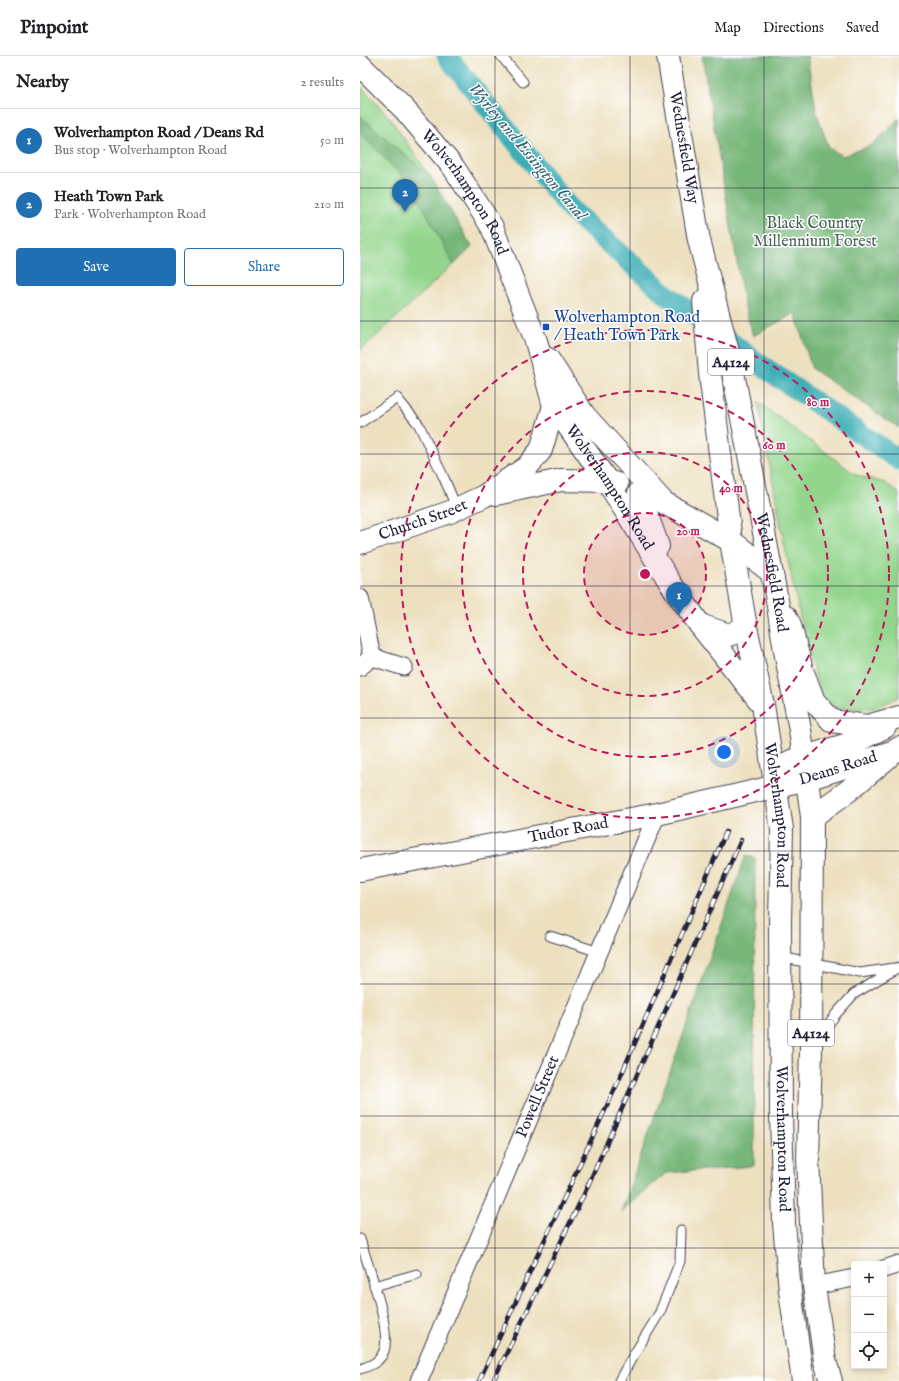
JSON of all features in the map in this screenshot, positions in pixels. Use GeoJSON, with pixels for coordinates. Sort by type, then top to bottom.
{"type":"FeatureCollection","features":[{"type":"Feature","properties":{"kind":"street","name":"Wednesfield Way"},"geometry":{"type":"LineString","coordinates":[[668,56],[699,240]]}},
{"type":"Feature","properties":{"kind":"street","name":"Wolverhampton Road"},"geometry":{"type":"LineString","coordinates":[[360,65],[405,110],[454,168],[492,226],[536,341],[554,406],[607,481],[671,584],[700,625],[763,705]]}},
{"type":"Feature","properties":{"kind":"street","name":"Wednesfield Road"},"geometry":{"type":"LineString","coordinates":[[699,240],[705,277],[710,374],[731,541]]}},
{"type":"Feature","properties":{"kind":"street","name":"Wednesfield Road"},"geometry":{"type":"LineString","coordinates":[[705,277],[732,367],[770,571],[777,600],[807,779]]}},
{"type":"Feature","properties":{"kind":"street","name":"Wolverhampton Road"},"geometry":{"type":"LineString","coordinates":[[536,341],[584,415],[663,502],[731,541],[770,571]]}},
{"type":"Feature","properties":{"kind":"street","name":"Church Street"},"geometry":{"type":"LineString","coordinates":[[360,543],[457,509],[484,496],[527,467],[541,450],[554,406]]}},
{"type":"Feature","properties":{"kind":"street","name":"Church Street"},"geometry":{"type":"LineString","coordinates":[[484,496],[561,480],[607,481],[663,502]]}},
{"type":"Feature","properties":{"kind":"street"},"geometry":{"type":"LineString","coordinates":[[639,492],[671,584]]}},
{"type":"Feature","properties":{"kind":"street","name":"Wolverhampton Road"},"geometry":{"type":"LineString","coordinates":[[731,541],[746,628],[763,705],[782,829],[780,957],[781,1115],[784,1208],[790,1292],[803,1381]]}},
{"type":"Feature","properties":{"kind":"street"},"geometry":{"type":"LineString","coordinates":[[360,598],[366,662],[404,667]]}},
{"type":"Feature","properties":{"kind":"street"},"geometry":{"type":"LineString","coordinates":[[777,600],[790,625],[802,670],[814,701],[832,721],[867,726],[899,718]]}},
{"type":"Feature","properties":{"kind":"street"},"geometry":{"type":"LineString","coordinates":[[700,625],[729,634],[746,628]]}},
{"type":"Feature","properties":{"kind":"street"},"geometry":{"type":"LineString","coordinates":[[776,786],[791,761],[855,742],[899,718]]}},
{"type":"Feature","properties":{"kind":"street"},"geometry":{"type":"LineString","coordinates":[[812,817],[848,791],[897,749]]}},
{"type":"Feature","properties":{"kind":"street","name":"Deans Road"},"geometry":{"type":"LineString","coordinates":[[776,786],[807,779],[897,749]]}},
{"type":"Feature","properties":{"kind":"street","name":"Wolverhampton Road"},"geometry":{"type":"LineString","coordinates":[[807,779],[812,817],[812,964],[808,1159],[814,1286],[825,1361],[831,1381]]}},
{"type":"Feature","properties":{"kind":"street","name":"Tudor Road"},"geometry":{"type":"LineString","coordinates":[[360,870],[657,814],[776,786]]}},
{"type":"Feature","properties":{"kind":"street","name":"Powell Street"},"geometry":{"type":"LineString","coordinates":[[419,1381],[657,814]]}},
{"type":"Feature","properties":{"kind":"street"},"geometry":{"type":"LineString","coordinates":[[887,1268],[899,1264]]}},
{"type":"Feature","properties":{"kind":"street"},"geometry":{"type":"LineString","coordinates":[[790,1292],[851,1279]]}},
{"type":"Feature","properties":{"kind":"lane"},"geometry":{"type":"LineString","coordinates":[[501,56],[523,82]]}},
{"type":"Feature","properties":{"kind":"lane"},"geometry":{"type":"LineString","coordinates":[[360,422],[397,398],[419,425],[457,509]]}},
{"type":"Feature","properties":{"kind":"lane"},"geometry":{"type":"LineString","coordinates":[[550,936],[599,952]]}},
{"type":"Feature","properties":{"kind":"lane"},"geometry":{"type":"LineString","coordinates":[[780,957],[860,973],[899,967]]}},
{"type":"Feature","properties":{"kind":"lane"},"geometry":{"type":"LineString","coordinates":[[811,1048],[823,1031],[854,994],[899,967]]}},
{"type":"Feature","properties":{"kind":"lane"},"geometry":{"type":"LineString","coordinates":[[619,1381],[660,1312],[680,1260],[681,1230]]}},
{"type":"Feature","properties":{"kind":"lane"},"geometry":{"type":"LineString","coordinates":[[360,1239],[385,1326],[386,1343],[380,1358],[368,1367],[360,1369]]}},
{"type":"Feature","properties":{"kind":"lane"},"geometry":{"type":"LineString","coordinates":[[374,1286],[418,1274]]}},
{"type":"Feature","properties":{"kind":"green space","name":"Black Country Millennium Forest"},"geometry":{"type":"Polygon","coordinates":[[[702,56],[807,56],[817,114],[829,148],[843,156],[872,145],[899,118],[899,428],[812,369],[795,313],[753,336],[744,304],[702,56]]]}},
{"type":"Feature","properties":{"kind":"green space"},"geometry":{"type":"Polygon","coordinates":[[[360,86],[389,117],[430,176],[472,247],[360,351],[360,86]]]}},
{"type":"Feature","properties":{"kind":"green space"},"geometry":{"type":"Polygon","coordinates":[[[360,116],[430,176],[472,247],[454,265],[412,186],[360,133],[360,116]]]}},
{"type":"Feature","properties":{"kind":"green space"},"geometry":{"type":"Polygon","coordinates":[[[758,402],[856,475],[885,483],[899,493],[899,697],[875,708],[835,708],[820,694],[806,644],[784,543],[758,402]]]}},
{"type":"Feature","properties":{"kind":"green space"},"geometry":{"type":"Polygon","coordinates":[[[746,855],[755,858],[754,1166],[666,1173],[621,1212],[746,855]]]}},
{"type":"Feature","properties":{"kind":"waterway","name":"Wyrley and Essington Canal"},"geometry":{"type":"LineString","coordinates":[[447,56],[571,210],[667,295],[758,363],[899,460]]}},
{"type":"Feature","properties":{"kind":"railway"},"geometry":{"type":"LineString","coordinates":[[479,1381],[619,1080],[726,832]]}},
{"type":"Feature","properties":{"kind":"railway"},"geometry":{"type":"LineString","coordinates":[[493,1381],[585,1192],[741,840]]}},
{"type":"Feature","properties":{"kind":"place","name":"Heath Town Park"},"geometry":{"type":"Point","coordinates":[405,212]}},
{"type":"Feature","properties":{"kind":"place","name":"Wolverhampton Road / Heath Town Park"},"geometry":{"type":"Point","coordinates":[546,327]}},
{"type":"Feature","properties":{"kind":"place","name":"Wolverhampton Road / Deans Rd"},"geometry":{"type":"Point","coordinates":[679,615]}}]}
